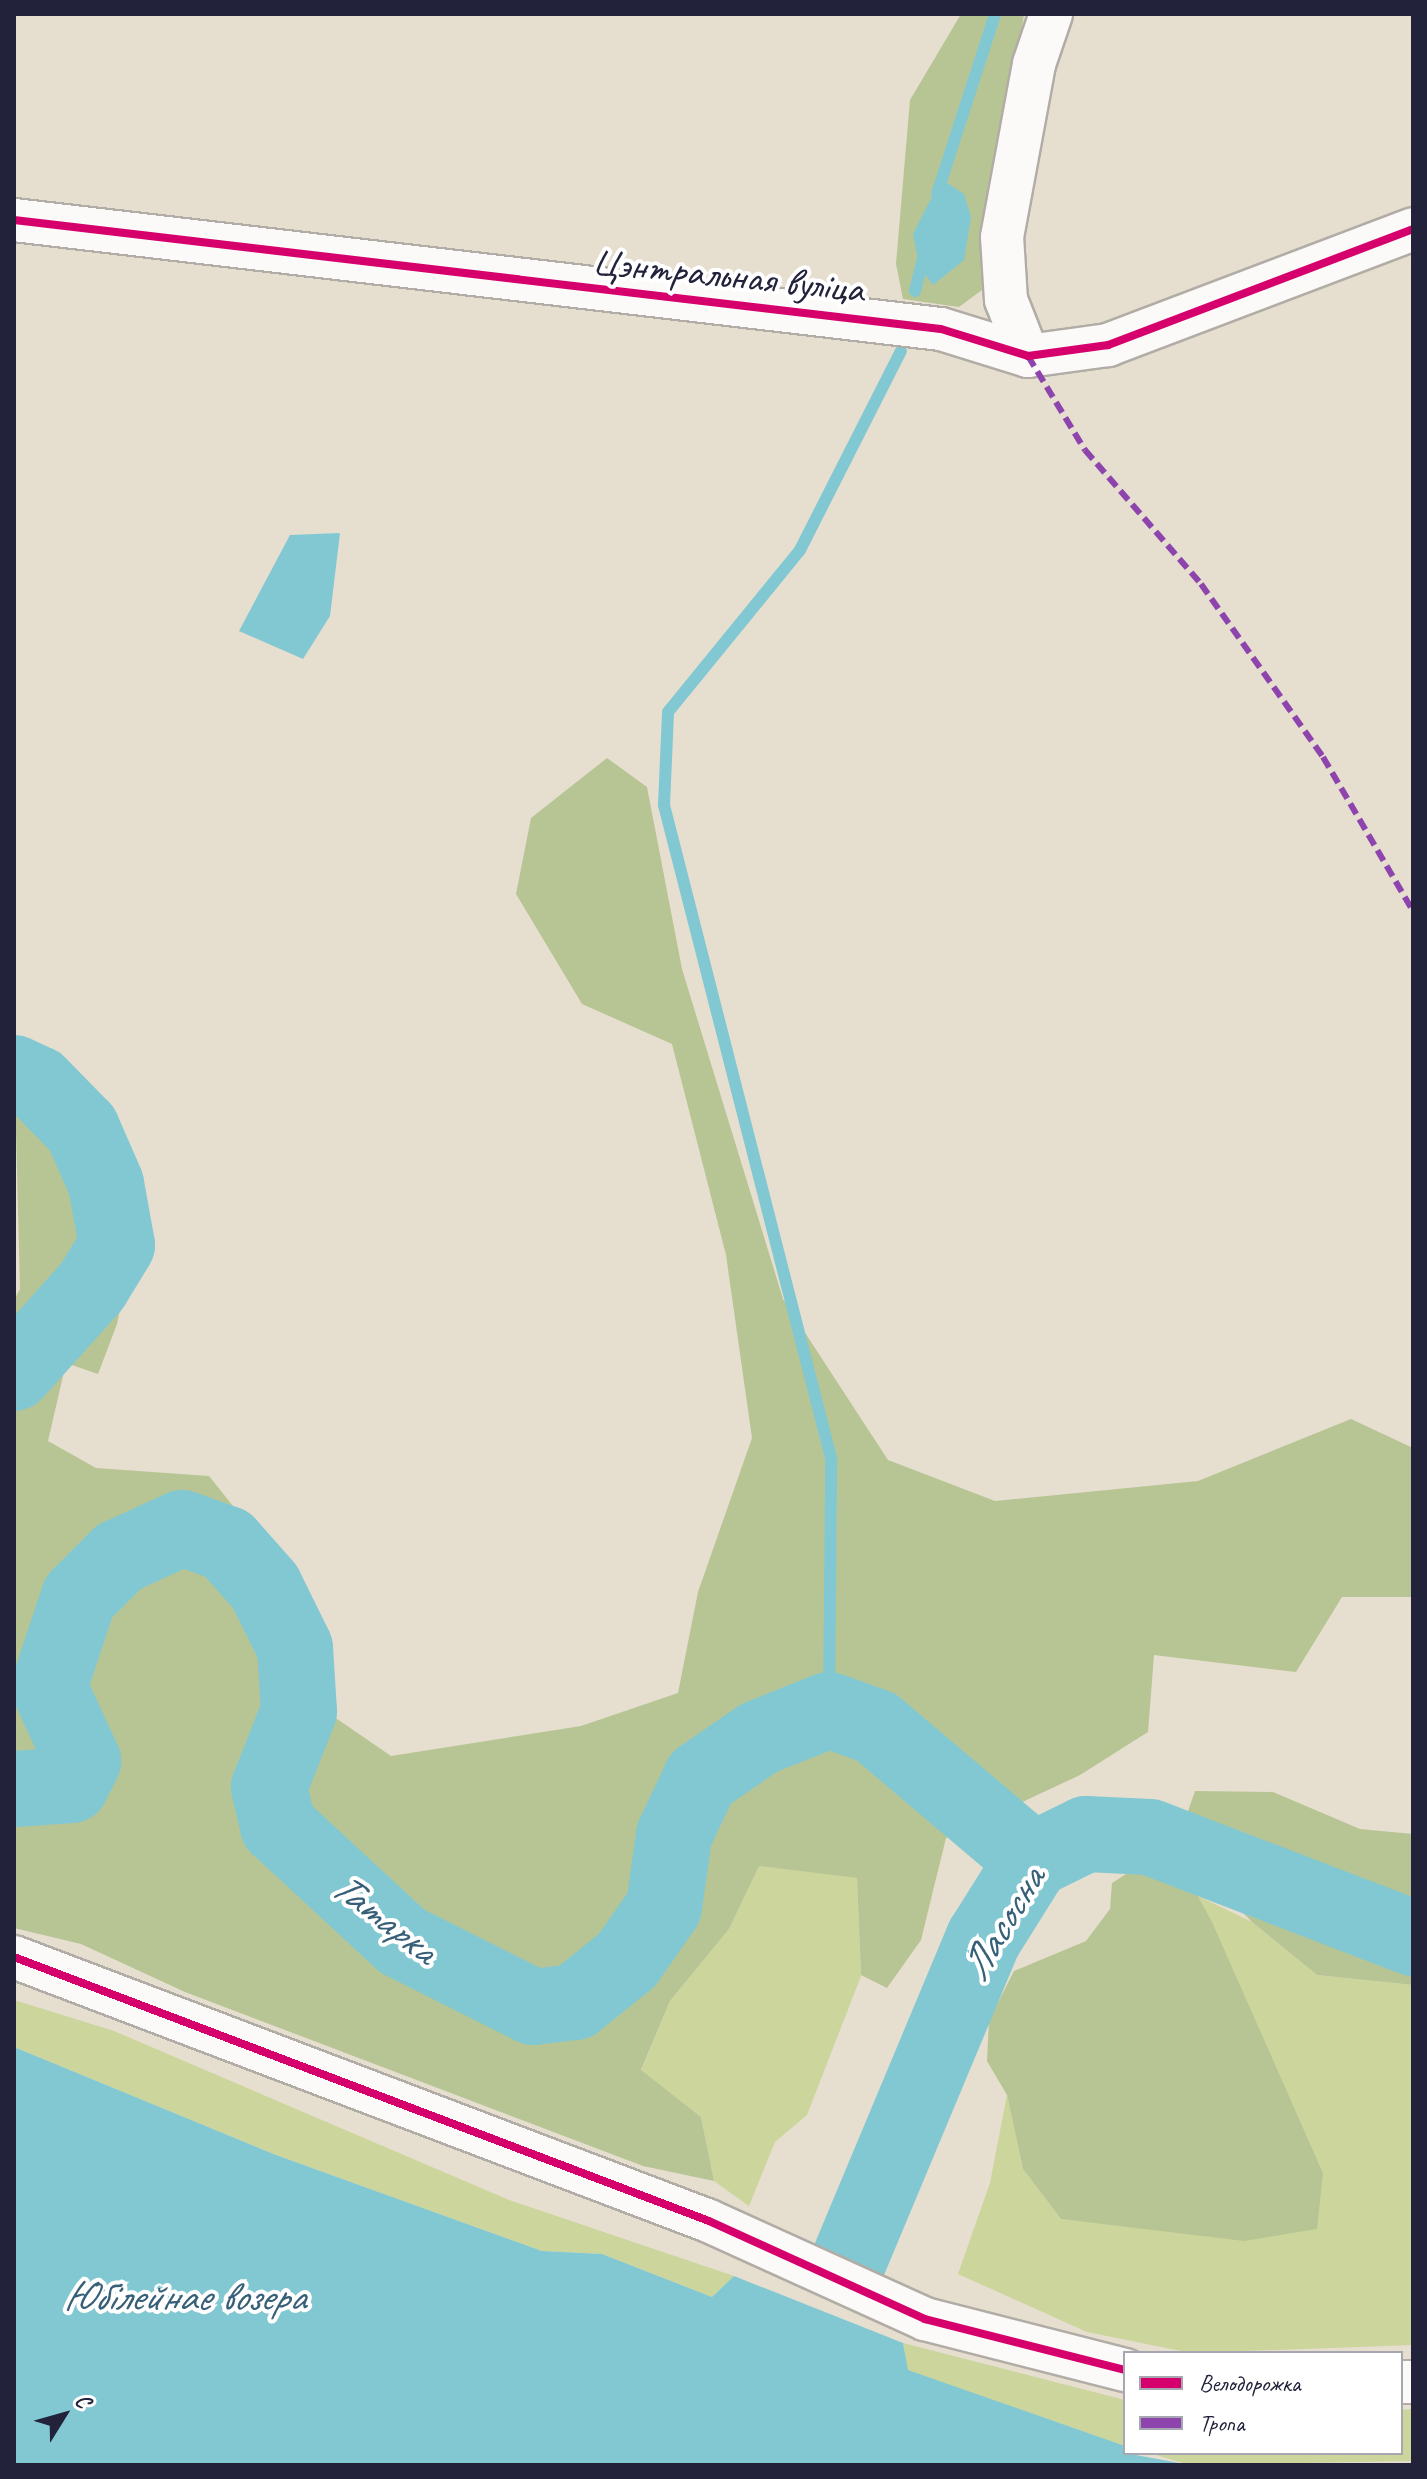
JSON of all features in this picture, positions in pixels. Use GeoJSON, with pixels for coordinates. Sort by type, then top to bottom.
{"type":"FeatureCollection","features":[{"type":"Feature","properties":{"kind":"street"},"geometry":{"type":"LineString","coordinates":[[1028,356],[1006,300],[1002,237],[1034,64],[1051,14]]}},
{"type":"Feature","properties":{"kind":"street","name":"Цэнтральная вуліца"},"geometry":{"type":"LineString","coordinates":[[14,220],[941,329],[1028,356],[1108,345],[1413,229]]}},
{"type":"Feature","properties":{"kind":"street"},"geometry":{"type":"LineString","coordinates":[[14,1957],[709,2221],[925,2319],[1123,2369]]}},
{"type":"Feature","properties":{"kind":"green space"},"geometry":{"type":"Polygon","coordinates":[[[961,14],[1024,14],[982,290],[959,307],[903,299],[896,264],[910,100],[961,14]]]}},
{"type":"Feature","properties":{"kind":"green space"},"geometry":{"type":"Polygon","coordinates":[[[607,758],[647,787],[682,969],[783,1299],[888,1460],[995,1501],[1198,1481],[1351,1419],[1413,1448],[1413,1597],[1342,1597],[1296,1672],[1154,1655],[1148,1732],[1080,1775],[946,1838],[921,1940],[887,1988],[861,1975],[857,1878],[759,1866],[729,1929],[670,2001],[641,2070],[701,2117],[714,2181],[643,2166],[185,1992],[81,1944],[14,1928],[14,1300],[20,1289],[14,1052],[60,1067],[134,1176],[140,1215],[117,1324],[98,1374],[66,1363],[48,1441],[96,1468],[209,1476],[308,1600],[327,1712],[391,1756],[581,1726],[678,1693],[698,1592],[752,1438],[726,1255],[672,1044],[582,1004],[516,894],[531,818],[607,758]]]}},
{"type":"Feature","properties":{"kind":"green space"},"geometry":{"type":"Polygon","coordinates":[[[1195,1791],[1273,1792],[1360,1829],[1413,1834],[1413,1985],[1317,1975],[1252,1922],[1176,1846],[1195,1791]]]}},
{"type":"Feature","properties":{"kind":"green space"},"geometry":{"type":"Polygon","coordinates":[[[759,1865],[857,1878],[861,1976],[807,2115],[775,2142],[749,2206],[714,2181],[701,2117],[641,2071],[670,2001],[729,1929],[759,1865]]]}},
{"type":"Feature","properties":{"kind":"green space"},"geometry":{"type":"Polygon","coordinates":[[[1140,1865],[1187,1876],[1212,1922],[1323,2173],[1317,2229],[1244,2241],[1061,2219],[1023,2169],[1007,2095],[987,2061],[989,2020],[1014,1971],[1086,1941],[1110,1909],[1112,1883],[1140,1865]]]}},
{"type":"Feature","properties":{"kind":"green space"},"geometry":{"type":"Polygon","coordinates":[[[1198,1896],[1252,1922],[1317,1975],[1413,1985],[1413,2345],[1181,2351],[1087,2332],[958,2274],[990,2183],[1007,2095],[1023,2169],[1061,2219],[1140,2227],[1323,2173],[1198,1896]]]}},
{"type":"Feature","properties":{"kind":"green space"},"geometry":{"type":"Polygon","coordinates":[[[14,2000],[114,2031],[509,2200],[734,2276],[712,2297],[602,2254],[542,2251],[276,2155],[14,2047],[14,2000]]]}},
{"type":"Feature","properties":{"kind":"green space"},"geometry":{"type":"Polygon","coordinates":[[[903,2343],[1123,2399],[1123,2445],[907,2370],[903,2343]]]}},
{"type":"Feature","properties":{"kind":"green space"},"geometry":{"type":"Polygon","coordinates":[[[1413,2409],[1413,2461],[1190,2465],[1156,2455],[1403,2455],[1403,2410],[1413,2409]]]}},
{"type":"Feature","properties":{"kind":"water"},"geometry":{"type":"Polygon","coordinates":[[[941,179],[964,194],[971,217],[964,260],[933,285],[920,268],[913,234],[941,179]]]}},
{"type":"Feature","properties":{"kind":"water"},"geometry":{"type":"Polygon","coordinates":[[[340,533],[330,616],[303,659],[239,631],[290,535],[340,533]]]}},
{"type":"Feature","properties":{"kind":"water","name":"Юбілейнае возера"},"geometry":{"type":"Polygon","coordinates":[[[14,2047],[276,2155],[542,2251],[602,2254],[712,2297],[734,2276],[903,2343],[908,2370],[1123,2445],[1123,2455],[1190,2465],[14,2465],[14,2047]]]}},
{"type":"Feature","properties":{"kind":"waterway"},"geometry":{"type":"LineString","coordinates":[[937,194],[995,14]]}},
{"type":"Feature","properties":{"kind":"waterway"},"geometry":{"type":"LineString","coordinates":[[915,291],[924,254]]}},
{"type":"Feature","properties":{"kind":"waterway"},"geometry":{"type":"LineString","coordinates":[[829,1710],[831,1458],[664,805],[668,712],[800,550],[901,351]]}},
{"type":"Feature","properties":{"kind":"waterway","name":"Татарка"},"geometry":{"type":"LineString","coordinates":[[14,1073],[38,1084],[82,1129],[106,1184],[117,1245],[92,1286],[14,1373]]}},
{"type":"Feature","properties":{"kind":"waterway","name":"Татарка"},"geometry":{"type":"LineString","coordinates":[[14,1789],[71,1785],[83,1761],[49,1687],[79,1597],[119,1557],[182,1528],[227,1544],[265,1587],[295,1648],[299,1711],[269,1787],[278,1826],[402,1941],[533,2007],[575,2002],[627,1960],[664,1907],[674,1835],[701,1778],[759,1738],[829,1710],[876,1727],[1033,1860]]}},
{"type":"Feature","properties":{"kind":"waterway","name":"Ласосна"},"geometry":{"type":"LineString","coordinates":[[847,2265],[984,1938],[1033,1860],[1086,1834],[1150,1837],[1413,1938]]}},
{"type":"Feature","properties":{"kind":"marked path"},"geometry":{"type":"LineString","coordinates":[[1028,356],[1085,450],[1201,584],[1323,757],[1413,911]]}},
{"type":"Feature","properties":{"kind":"cycle path"},"geometry":{"type":"LineString","coordinates":[[14,220],[941,329],[1028,356],[1108,345],[1413,229]]}},
{"type":"Feature","properties":{"kind":"cycle path"},"geometry":{"type":"LineString","coordinates":[[14,1957],[709,2221],[925,2319],[1123,2369]]}}]}
